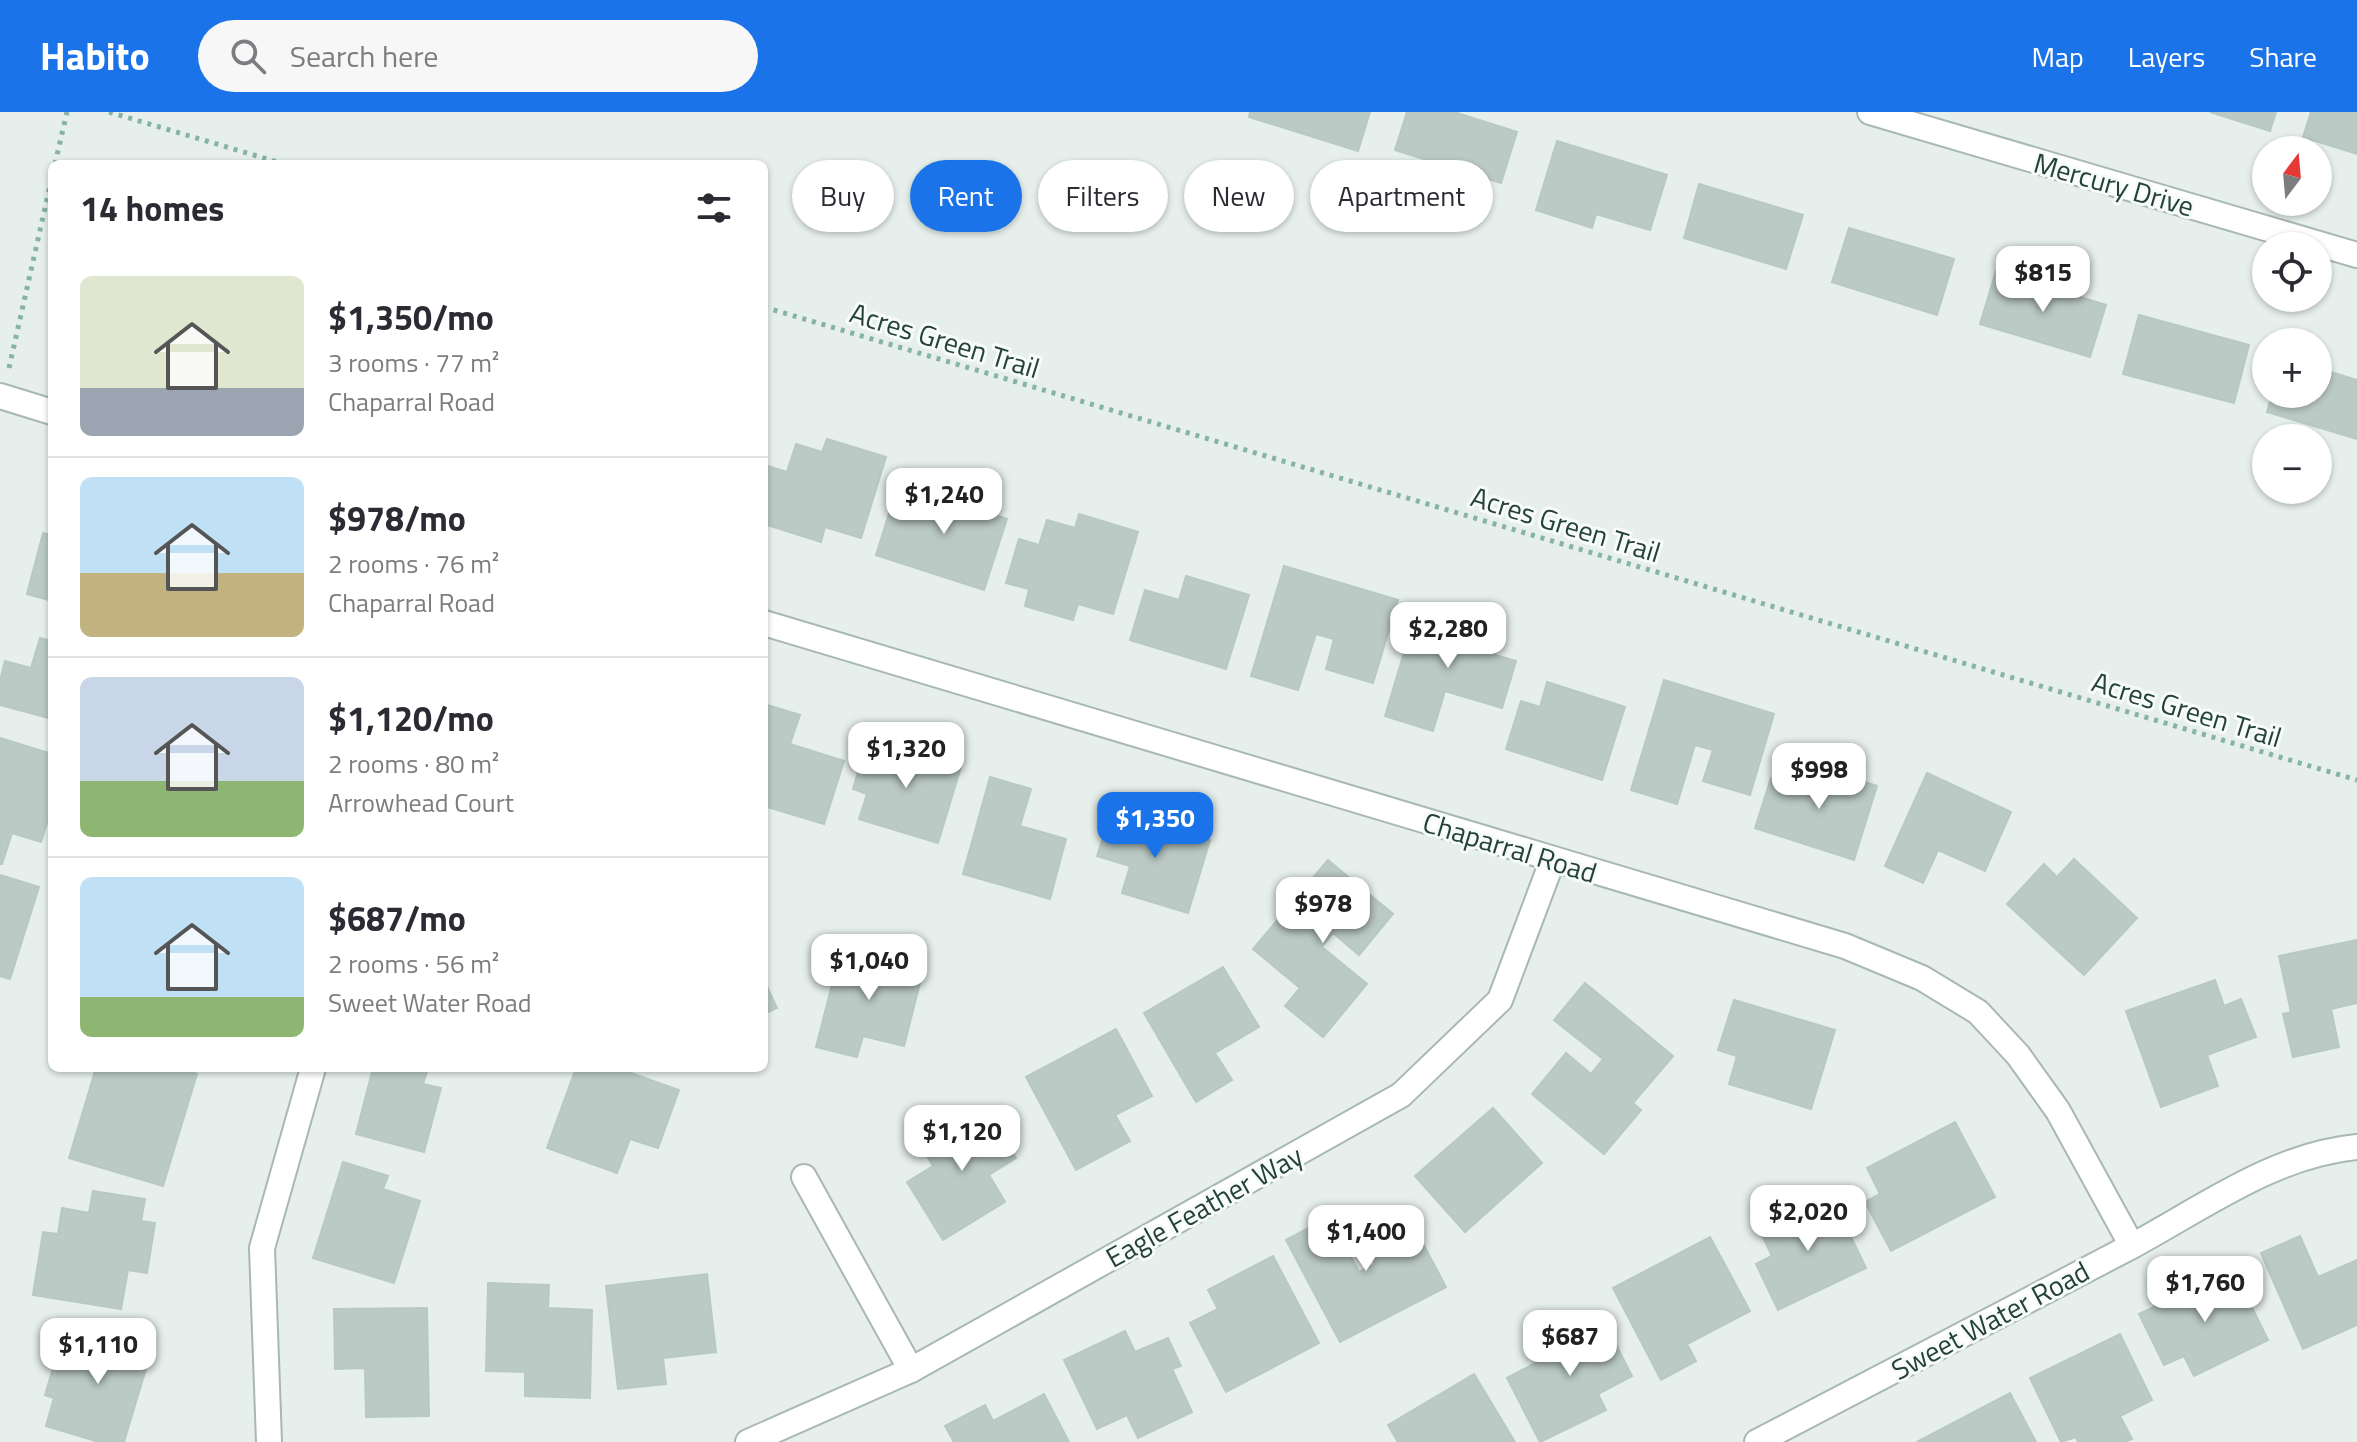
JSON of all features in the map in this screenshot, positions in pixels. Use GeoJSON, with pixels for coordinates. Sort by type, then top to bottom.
{"type":"FeatureCollection","features":[{"type":"Feature","properties":{"kind":"street","name":"Mercury Drive"},"geometry":{"type":"LineString","coordinates":[[1870,112],[2357,255]]}},
{"type":"Feature","properties":{"kind":"street"},"geometry":{"type":"LineString","coordinates":[[1,400],[48,411]]}},
{"type":"Feature","properties":{"kind":"street","name":"Chaparral Road"},"geometry":{"type":"LineString","coordinates":[[768,624],[1845,946],[1922,978],[1978,1012],[2018,1055],[2058,1111],[2132,1246]]}},
{"type":"Feature","properties":{"kind":"street","name":"Eagle Feather Way"},"geometry":{"type":"LineString","coordinates":[[748,1442],[911,1370],[1401,1095],[1500,1000],[1553,859]]}},
{"type":"Feature","properties":{"kind":"street"},"geometry":{"type":"LineString","coordinates":[[269,1442],[262,1248],[312,1072]]}},
{"type":"Feature","properties":{"kind":"street","name":"Sweet Water Road"},"geometry":{"type":"LineString","coordinates":[[1757,1442],[2132,1246],[2268,1171],[2325,1150],[2357,1147]]}},
{"type":"Feature","properties":{"kind":"street"},"geometry":{"type":"LineString","coordinates":[[804,1177],[911,1370]]}},
{"type":"Feature","properties":{"kind":"path"},"geometry":{"type":"LineString","coordinates":[[56,160],[67,112]]}},
{"type":"Feature","properties":{"kind":"path"},"geometry":{"type":"LineString","coordinates":[[109,112],[271,160]]}},
{"type":"Feature","properties":{"kind":"path"},"geometry":{"type":"LineString","coordinates":[[1,400],[48,194]]}},
{"type":"Feature","properties":{"kind":"path","name":"Acres Green Trail"},"geometry":{"type":"LineString","coordinates":[[768,308],[2357,780]]}},
{"type":"Feature","properties":{"kind":"building"},"geometry":{"type":"Polygon","coordinates":[[[1250,112],[1370,112],[1358,151],[1249,117],[1250,112]]]}},
{"type":"Feature","properties":{"kind":"building"},"geometry":{"type":"Polygon","coordinates":[[[1407,112],[1454,112],[1517,132],[1501,183],[1493,181],[1493,160],[1427,160],[1395,150],[1407,112]]]}},
{"type":"Feature","properties":{"kind":"building"},"geometry":{"type":"Polygon","coordinates":[[[2210,112],[2276,112],[2270,131],[2210,112]]]}},
{"type":"Feature","properties":{"kind":"building"},"geometry":{"type":"Polygon","coordinates":[[[2311,112],[2357,112],[2357,154],[2332,146],[2332,136],[2303,136],[2311,112]]]}},
{"type":"Feature","properties":{"kind":"building"},"geometry":{"type":"Polygon","coordinates":[[[1557,141],[1667,175],[1650,230],[1596,214],[1592,228],[1536,210],[1557,141]]]}},
{"type":"Feature","properties":{"kind":"building"},"geometry":{"type":"Polygon","coordinates":[[[1699,184],[1803,215],[1786,269],[1684,238],[1699,184]]]}},
{"type":"Feature","properties":{"kind":"building"},"geometry":{"type":"Polygon","coordinates":[[[1849,228],[1954,259],[1937,315],[1832,282],[1849,228]]]}},
{"type":"Feature","properties":{"kind":"building"},"geometry":{"type":"Polygon","coordinates":[[[1996,271],[2106,305],[2090,357],[1980,324],[1996,271]]]}},
{"type":"Feature","properties":{"kind":"building"},"geometry":{"type":"Polygon","coordinates":[[[2139,315],[2249,345],[2234,403],[2123,374],[2139,315]]]}},
{"type":"Feature","properties":{"kind":"building"},"geometry":{"type":"Polygon","coordinates":[[[2332,372],[2357,380],[2357,439],[2332,432],[2332,424],[2307,424],[2267,412],[2268,408],[2332,408],[2332,372]]]}},
{"type":"Feature","properties":{"kind":"building"},"geometry":{"type":"Polygon","coordinates":[[[827,439],[886,457],[861,538],[825,527],[821,542],[768,525],[768,466],[787,472],[796,444],[822,452],[827,439]]]}},
{"type":"Feature","properties":{"kind":"building"},"geometry":{"type":"Polygon","coordinates":[[[926,479],[980,497],[977,509],[1007,519],[984,590],[876,555],[892,504],[915,512],[926,479]]]}},
{"type":"Feature","properties":{"kind":"building"},"geometry":{"type":"Polygon","coordinates":[[[1079,514],[1138,532],[1113,614],[1078,604],[1073,620],[1025,606],[1029,589],[1006,583],[1019,539],[1039,545],[1047,520],[1075,528],[1079,514]]]}},
{"type":"Feature","properties":{"kind":"building"},"geometry":{"type":"Polygon","coordinates":[[[43,533],[48,534],[48,600],[27,594],[43,533]]]}},
{"type":"Feature","properties":{"kind":"building"},"geometry":{"type":"Polygon","coordinates":[[[1284,566],[1398,600],[1373,683],[1326,669],[1334,639],[1316,634],[1298,690],[1251,676],[1284,566]]]}},
{"type":"Feature","properties":{"kind":"building"},"geometry":{"type":"Polygon","coordinates":[[[1186,576],[1249,595],[1226,669],[1130,640],[1145,590],[1179,600],[1186,576]]]}},
{"type":"Feature","properties":{"kind":"building"},"geometry":{"type":"Polygon","coordinates":[[[1415,616],[1462,630],[1466,618],[1503,629],[1495,655],[1516,661],[1502,708],[1445,691],[1433,731],[1385,716],[1415,616]]]}},
{"type":"Feature","properties":{"kind":"building"},"geometry":{"type":"Polygon","coordinates":[[[40,638],[48,640],[48,718],[0,705],[0,681],[5,661],[31,668],[40,638]]]}},
{"type":"Feature","properties":{"kind":"building"},"geometry":{"type":"Polygon","coordinates":[[[1664,680],[1774,714],[1750,795],[1703,781],[1713,750],[1695,745],[1677,804],[1631,790],[1664,680]]]}},
{"type":"Feature","properties":{"kind":"building"},"geometry":{"type":"Polygon","coordinates":[[[1547,682],[1625,707],[1602,780],[1506,749],[1521,701],[1540,707],[1547,682]]]}},
{"type":"Feature","properties":{"kind":"building"},"geometry":{"type":"Polygon","coordinates":[[[768,705],[800,715],[790,744],[844,761],[824,824],[768,807],[768,705]]]}},
{"type":"Feature","properties":{"kind":"building"},"geometry":{"type":"Polygon","coordinates":[[[0,738],[48,753],[48,820],[41,842],[12,833],[0,864],[0,738]]]}},
{"type":"Feature","properties":{"kind":"building"},"geometry":{"type":"Polygon","coordinates":[[[868,738],[961,767],[938,843],[859,819],[867,794],[853,789],[868,738]]]}},
{"type":"Feature","properties":{"kind":"building"},"geometry":{"type":"Polygon","coordinates":[[[1813,765],[1877,786],[1854,860],[1755,828],[1771,778],[1805,789],[1813,765]]]}},
{"type":"Feature","properties":{"kind":"building"},"geometry":{"type":"Polygon","coordinates":[[[1927,773],[2011,812],[1985,871],[1938,850],[1923,883],[1885,866],[1927,773]]]}},
{"type":"Feature","properties":{"kind":"building"},"geometry":{"type":"Polygon","coordinates":[[[990,777],[1031,789],[1020,826],[1066,839],[1050,899],[963,874],[990,777]]]}},
{"type":"Feature","properties":{"kind":"building"},"geometry":{"type":"Polygon","coordinates":[[[1112,810],[1210,840],[1188,913],[1122,893],[1130,866],[1097,856],[1112,810]]]}},
{"type":"Feature","properties":{"kind":"building"},"geometry":{"type":"Polygon","coordinates":[[[2074,859],[2137,918],[2084,975],[2007,904],[2044,864],[2057,877],[2074,859]]]}},
{"type":"Feature","properties":{"kind":"building"},"geometry":{"type":"Polygon","coordinates":[[[1328,860],[1393,914],[1359,955],[1333,933],[1322,947],[1367,984],[1323,1037],[1285,1006],[1300,988],[1253,949],[1328,860]]]}},
{"type":"Feature","properties":{"kind":"building"},"geometry":{"type":"Polygon","coordinates":[[[0,875],[39,887],[10,979],[0,976],[0,875]]]}},
{"type":"Feature","properties":{"kind":"building"},"geometry":{"type":"Polygon","coordinates":[[[2357,940],[2357,1003],[2331,1009],[2339,1047],[2293,1057],[2283,1014],[2291,1012],[2279,956],[2357,940]]]}},
{"type":"Feature","properties":{"kind":"building"},"geometry":{"type":"Polygon","coordinates":[[[842,946],[924,967],[904,1046],[863,1036],[857,1057],[816,1047],[842,946]]]}},
{"type":"Feature","properties":{"kind":"building"},"geometry":{"type":"Polygon","coordinates":[[[1223,967],[1259,1027],[1215,1053],[1232,1080],[1196,1102],[1144,1013],[1223,967]]]}},
{"type":"Feature","properties":{"kind":"building"},"geometry":{"type":"Polygon","coordinates":[[[2215,980],[2224,1006],[2241,999],[2256,1037],[2207,1055],[2218,1086],[2161,1107],[2126,1011],[2215,980]]]}},
{"type":"Feature","properties":{"kind":"building"},"geometry":{"type":"Polygon","coordinates":[[[1585,983],[1673,1056],[1633,1103],[1641,1110],[1604,1154],[1532,1094],[1566,1053],[1591,1074],[1603,1059],[1554,1020],[1585,983]]]}},
{"type":"Feature","properties":{"kind":"building"},"geometry":{"type":"Polygon","coordinates":[[[768,989],[777,1008],[768,1012],[768,989]]]}},
{"type":"Feature","properties":{"kind":"building"},"geometry":{"type":"Polygon","coordinates":[[[1734,1000],[1835,1030],[1811,1109],[1729,1084],[1737,1056],[1718,1050],[1734,1000]]]}},
{"type":"Feature","properties":{"kind":"building"},"geometry":{"type":"Polygon","coordinates":[[[1116,1029],[1152,1096],[1115,1115],[1130,1141],[1076,1170],[1026,1077],[1116,1029]]]}},
{"type":"Feature","properties":{"kind":"building"},"geometry":{"type":"Polygon","coordinates":[[[95,1072],[197,1074],[163,1186],[69,1158],[95,1072]]]}},
{"type":"Feature","properties":{"kind":"building"},"geometry":{"type":"Polygon","coordinates":[[[372,1072],[427,1072],[423,1084],[441,1088],[424,1152],[356,1134],[372,1072]]]}},
{"type":"Feature","properties":{"kind":"building"},"geometry":{"type":"Polygon","coordinates":[[[575,1072],[628,1072],[679,1090],[658,1148],[630,1139],[617,1173],[547,1148],[575,1072]]]}},
{"type":"Feature","properties":{"kind":"building"},"geometry":{"type":"Polygon","coordinates":[[[983,1106],[1016,1158],[989,1175],[1005,1202],[943,1240],[907,1182],[933,1166],[920,1144],[983,1106]]]}},
{"type":"Feature","properties":{"kind":"building"},"geometry":{"type":"Polygon","coordinates":[[[1493,1108],[1542,1163],[1465,1232],[1415,1176],[1493,1108]]]}},
{"type":"Feature","properties":{"kind":"building"},"geometry":{"type":"Polygon","coordinates":[[[1955,1122],[1995,1197],[1891,1251],[1865,1202],[1880,1194],[1867,1168],[1955,1122]]]}},
{"type":"Feature","properties":{"kind":"building"},"geometry":{"type":"Polygon","coordinates":[[[343,1162],[388,1176],[383,1189],[420,1201],[394,1283],[313,1258],[343,1162]]]}},
{"type":"Feature","properties":{"kind":"building"},"geometry":{"type":"Polygon","coordinates":[[[93,1191],[145,1199],[141,1221],[155,1223],[147,1273],[128,1270],[121,1309],[33,1295],[43,1232],[58,1234],[62,1208],[89,1213],[93,1191]]]}},
{"type":"Feature","properties":{"kind":"building"},"geometry":{"type":"Polygon","coordinates":[[[1831,1195],[1866,1268],[1778,1310],[1756,1264],[1772,1256],[1759,1229],[1831,1195]]]}},
{"type":"Feature","properties":{"kind":"building"},"geometry":{"type":"Polygon","coordinates":[[[1405,1210],[1446,1287],[1340,1342],[1286,1240],[1329,1217],[1359,1272],[1375,1264],[1359,1235],[1405,1210]]]}},
{"type":"Feature","properties":{"kind":"building"},"geometry":{"type":"Polygon","coordinates":[[[2300,1236],[2318,1277],[2357,1260],[2357,1325],[2303,1349],[2261,1253],[2300,1236]]]}},
{"type":"Feature","properties":{"kind":"building"},"geometry":{"type":"Polygon","coordinates":[[[1710,1237],[1750,1311],[1687,1344],[1696,1361],[1661,1380],[1613,1288],[1710,1237]]]}},
{"type":"Feature","properties":{"kind":"building"},"geometry":{"type":"Polygon","coordinates":[[[1273,1256],[1319,1343],[1226,1392],[1190,1323],[1218,1309],[1208,1290],[1273,1256]]]}},
{"type":"Feature","properties":{"kind":"building"},"geometry":{"type":"Polygon","coordinates":[[[2233,1269],[2268,1340],[2194,1376],[2184,1356],[2164,1365],[2139,1314],[2233,1269]]]}},
{"type":"Feature","properties":{"kind":"building"},"geometry":{"type":"Polygon","coordinates":[[[707,1274],[716,1352],[663,1358],[666,1384],[618,1389],[606,1286],[707,1274]]]}},
{"type":"Feature","properties":{"kind":"building"},"geometry":{"type":"Polygon","coordinates":[[[488,1283],[549,1285],[548,1308],[592,1310],[590,1398],[525,1396],[525,1372],[486,1371],[488,1283]]]}},
{"type":"Feature","properties":{"kind":"building"},"geometry":{"type":"Polygon","coordinates":[[[427,1308],[429,1416],[366,1417],[365,1368],[335,1369],[334,1309],[427,1308]]]}},
{"type":"Feature","properties":{"kind":"building"},"geometry":{"type":"Polygon","coordinates":[[[1600,1313],[1632,1376],[1598,1394],[1606,1410],[1540,1442],[1507,1378],[1543,1359],[1536,1345],[1600,1313]]]}},
{"type":"Feature","properties":{"kind":"building"},"geometry":{"type":"Polygon","coordinates":[[[101,1326],[154,1342],[124,1442],[99,1442],[46,1426],[54,1398],[45,1395],[62,1338],[95,1348],[101,1326]]]}},
{"type":"Feature","properties":{"kind":"building"},"geometry":{"type":"Polygon","coordinates":[[[1125,1331],[1135,1352],[1168,1338],[1181,1366],[1172,1369],[1192,1412],[1138,1438],[1127,1415],[1097,1429],[1064,1360],[1125,1331]]]}},
{"type":"Feature","properties":{"kind":"building"},"geometry":{"type":"Polygon","coordinates":[[[2120,1334],[2152,1400],[2120,1416],[2132,1439],[2125,1442],[2078,1442],[2076,1437],[2061,1442],[2030,1378],[2120,1334]]]}},
{"type":"Feature","properties":{"kind":"building"},"geometry":{"type":"Polygon","coordinates":[[[1474,1374],[1515,1442],[1398,1442],[1388,1425],[1474,1374]]]}},
{"type":"Feature","properties":{"kind":"building"},"geometry":{"type":"Polygon","coordinates":[[[2010,1393],[2036,1442],[1917,1442],[2010,1393]]]}},
{"type":"Feature","properties":{"kind":"building"},"geometry":{"type":"Polygon","coordinates":[[[1044,1394],[1069,1442],[954,1442],[945,1426],[985,1405],[993,1421],[1044,1394]]]}}]}
